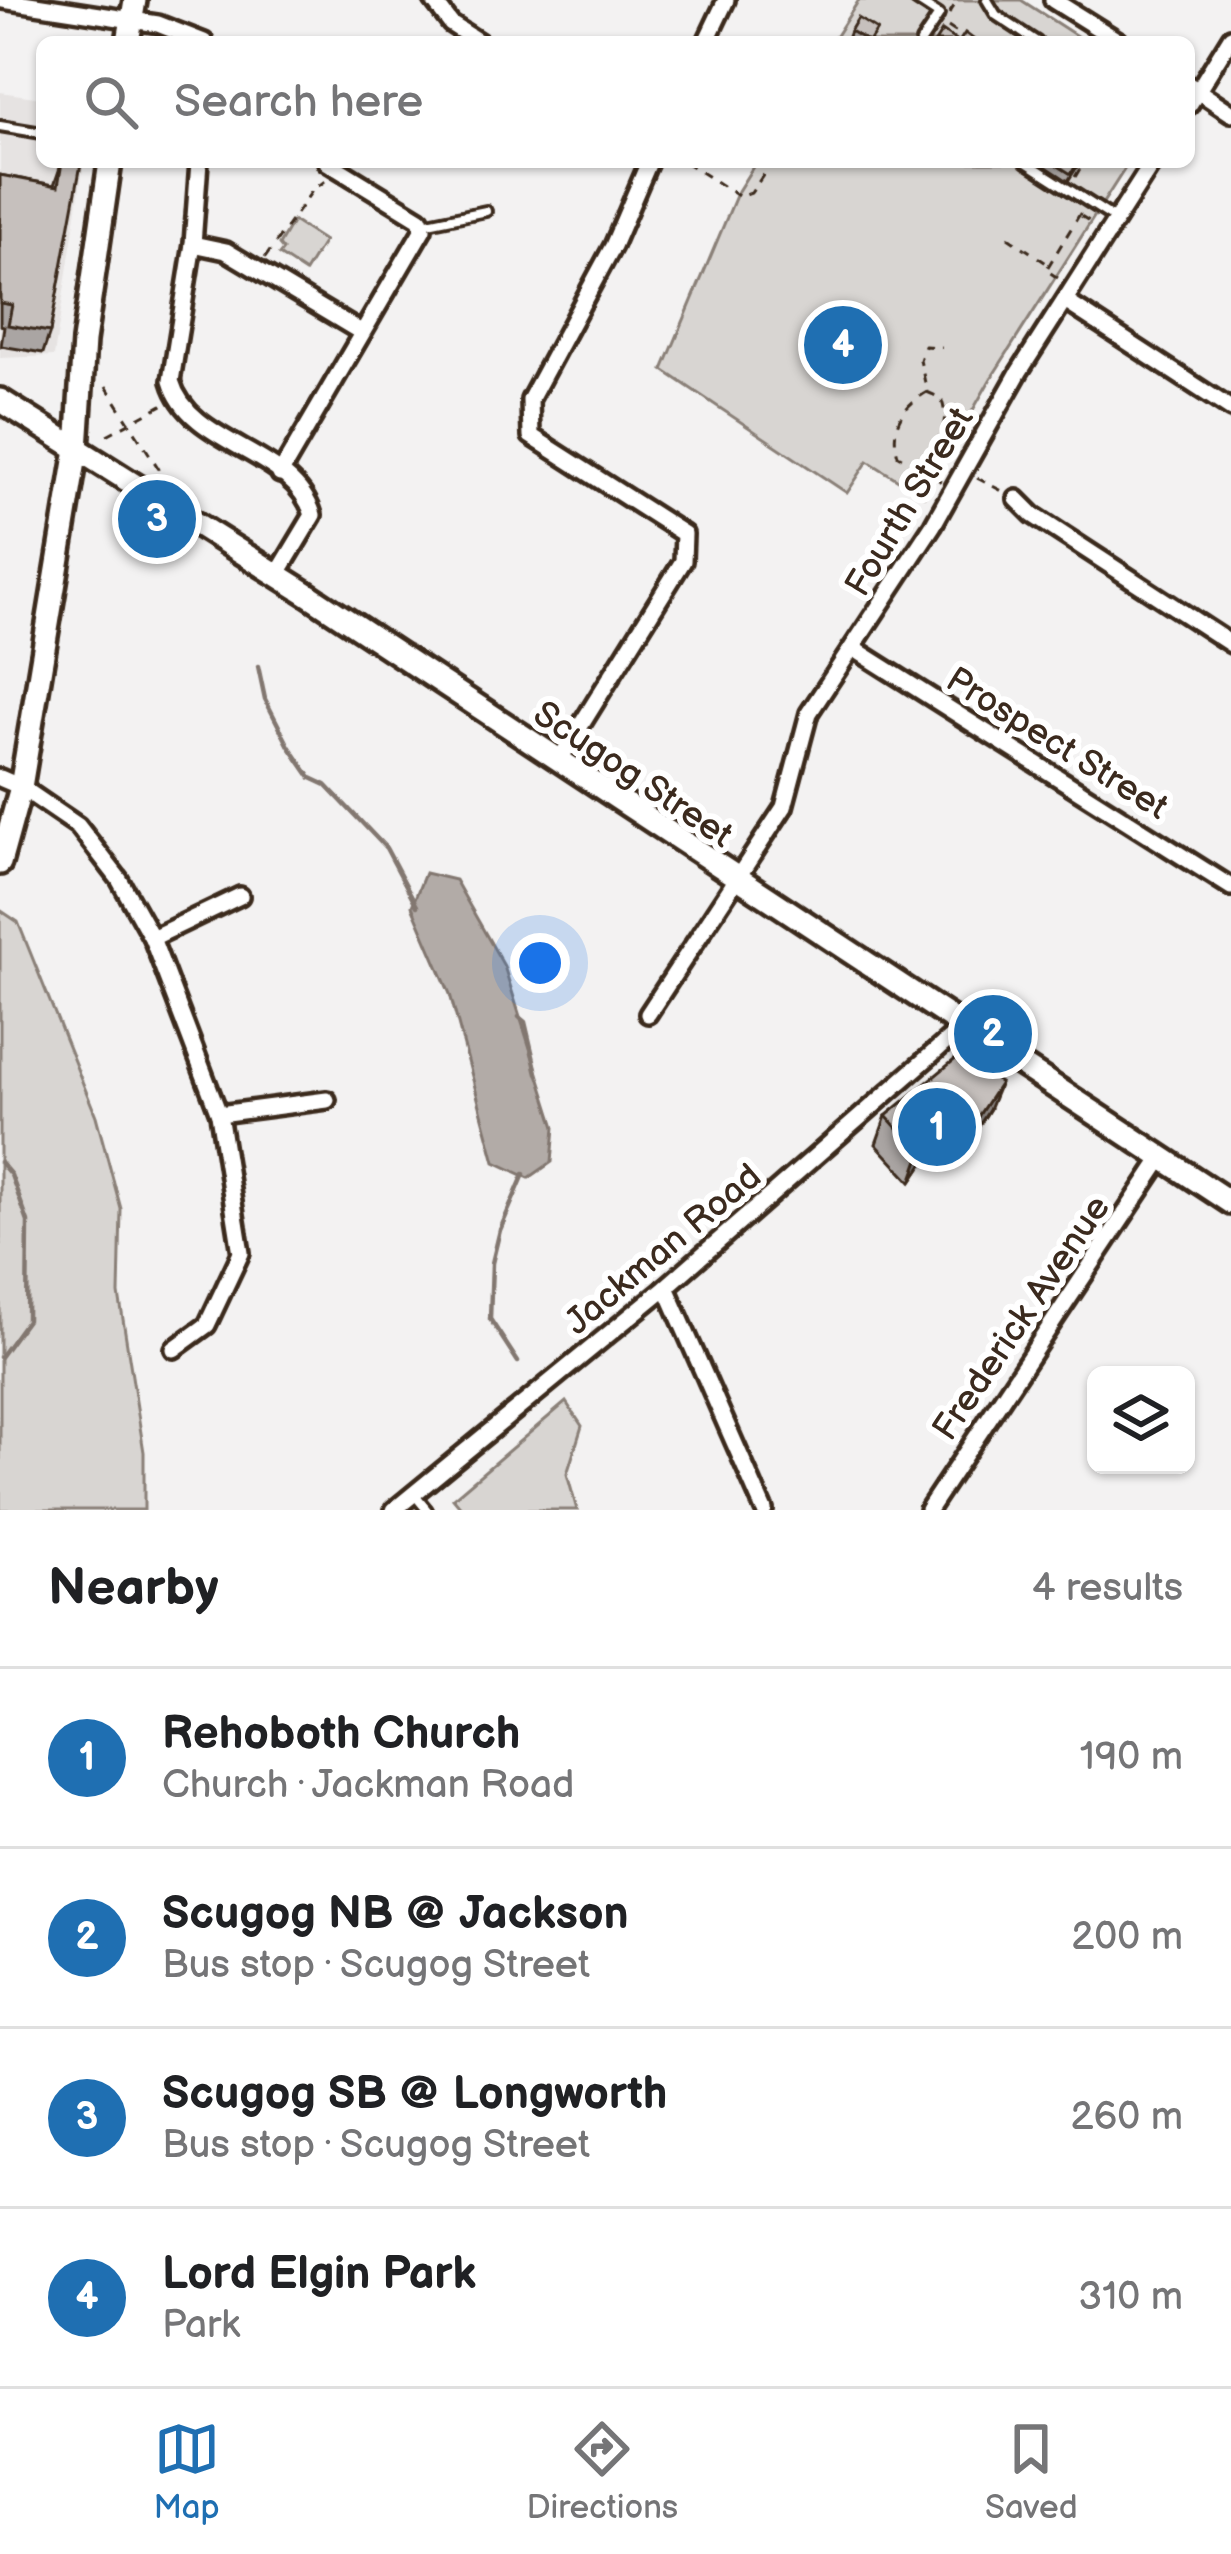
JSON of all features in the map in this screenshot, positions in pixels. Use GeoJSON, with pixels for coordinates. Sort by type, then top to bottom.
{"type":"FeatureCollection","features":[{"type":"Feature","properties":{"kind":"street"},"geometry":{"type":"LineString","coordinates":[[3,0],[158,24],[189,36]]}},
{"type":"Feature","properties":{"kind":"street"},"geometry":{"type":"LineString","coordinates":[[433,0],[451,24],[470,36]]}},
{"type":"Feature","properties":{"kind":"street"},"geometry":{"type":"LineString","coordinates":[[709,36],[726,0]]}},
{"type":"Feature","properties":{"kind":"street"},"geometry":{"type":"LineString","coordinates":[[1053,0],[1099,36]]}},
{"type":"Feature","properties":{"kind":"street"},"geometry":{"type":"LineString","coordinates":[[1195,90],[1231,37]]}},
{"type":"Feature","properties":{"kind":"street"},"geometry":{"type":"LineString","coordinates":[[1195,95],[1231,113]]}},
{"type":"Feature","properties":{"kind":"street"},"geometry":{"type":"LineString","coordinates":[[0,863],[10,783],[77,449],[84,341],[109,168]]}},
{"type":"Feature","properties":{"kind":"street"},"geometry":{"type":"LineString","coordinates":[[199,168],[193,244],[172,380],[176,398],[189,413],[298,488],[313,514],[277,574]]}},
{"type":"Feature","properties":{"kind":"street"},"geometry":{"type":"LineString","coordinates":[[280,474],[422,225],[336,168]]}},
{"type":"Feature","properties":{"kind":"street"},"geometry":{"type":"LineString","coordinates":[[558,762],[683,561],[684,534],[531,436],[530,400],[613,247],[646,168]]}},
{"type":"Feature","properties":{"kind":"street","name":"Fourth Street"},"geometry":{"type":"LineString","coordinates":[[648,1014],[784,807],[809,713],[953,490],[1019,372],[1149,168]]}},
{"type":"Feature","properties":{"kind":"street"},"geometry":{"type":"LineString","coordinates":[[193,244],[226,251],[362,332]]}},
{"type":"Feature","properties":{"kind":"street"},"geometry":{"type":"LineString","coordinates":[[1065,301],[1231,410]]}},
{"type":"Feature","properties":{"kind":"street","name":"Scugog Street"},"geometry":{"type":"LineString","coordinates":[[0,400],[277,574],[1231,1203]]}},
{"type":"Feature","properties":{"kind":"street"},"geometry":{"type":"LineString","coordinates":[[1017,499],[1033,515],[1231,644]]}},
{"type":"Feature","properties":{"kind":"street","name":"Prospect Street"},"geometry":{"type":"LineString","coordinates":[[853,648],[1231,886]]}},
{"type":"Feature","properties":{"kind":"street"},"geometry":{"type":"LineString","coordinates":[[10,783],[78,826],[119,879],[152,938],[219,1114],[241,1253],[207,1325],[174,1349]]}},
{"type":"Feature","properties":{"kind":"street"},"geometry":{"type":"LineString","coordinates":[[152,938],[239,896]]}},
{"type":"Feature","properties":{"kind":"street","name":"Jackman Road"},"geometry":{"type":"LineString","coordinates":[[394,1510],[666,1287],[964,1026]]}},
{"type":"Feature","properties":{"kind":"street"},"geometry":{"type":"LineString","coordinates":[[219,1114],[326,1100]]}},
{"type":"Feature","properties":{"kind":"street","name":"Frederick Avenue"},"geometry":{"type":"LineString","coordinates":[[928,1510],[1162,1158]]}},
{"type":"Feature","properties":{"kind":"street"},"geometry":{"type":"LineString","coordinates":[[666,1287],[764,1510]]}},
{"type":"Feature","properties":{"kind":"lane"},"geometry":{"type":"LineString","coordinates":[[916,0],[939,15],[925,36]]}},
{"type":"Feature","properties":{"kind":"lane"},"geometry":{"type":"LineString","coordinates":[[987,0],[996,15],[1027,36]]}},
{"type":"Feature","properties":{"kind":"lane"},"geometry":{"type":"LineString","coordinates":[[0,126],[36,132]]}},
{"type":"Feature","properties":{"kind":"lane"},"geometry":{"type":"LineString","coordinates":[[1035,168],[1116,220]]}},
{"type":"Feature","properties":{"kind":"lane"},"geometry":{"type":"LineString","coordinates":[[422,225],[486,211]]}},
{"type":"Feature","properties":{"kind":"lane"},"geometry":{"type":"LineString","coordinates":[[412,1493],[427,1510]]}},
{"type":"Feature","properties":{"kind":"path"},"geometry":{"type":"LineString","coordinates":[[936,20],[961,36]]}},
{"type":"Feature","properties":{"kind":"path"},"geometry":{"type":"LineString","coordinates":[[257,270],[331,168]]}},
{"type":"Feature","properties":{"kind":"path"},"geometry":{"type":"LineString","coordinates":[[694,168],[740,197],[751,193],[768,168]]}},
{"type":"Feature","properties":{"kind":"path"},"geometry":{"type":"LineString","coordinates":[[1067,189],[1080,168]]}},
{"type":"Feature","properties":{"kind":"path"},"geometry":{"type":"LineString","coordinates":[[1058,278],[1046,270],[1088,202]]}},
{"type":"Feature","properties":{"kind":"path"},"geometry":{"type":"LineString","coordinates":[[1080,215],[1093,223]]}},
{"type":"Feature","properties":{"kind":"path"},"geometry":{"type":"LineString","coordinates":[[1008,237],[1049,265]]}},
{"type":"Feature","properties":{"kind":"path"},"geometry":{"type":"LineString","coordinates":[[927,392],[920,368],[922,353],[928,345],[942,347]]}},
{"type":"Feature","properties":{"kind":"path"},"geometry":{"type":"LineString","coordinates":[[106,386],[164,477]]}},
{"type":"Feature","properties":{"kind":"path"},"geometry":{"type":"LineString","coordinates":[[927,392],[941,398],[945,420],[933,447],[919,459],[902,458],[894,448],[899,417],[927,392]]}},
{"type":"Feature","properties":{"kind":"path"},"geometry":{"type":"LineString","coordinates":[[107,435],[176,398]]}},
{"type":"Feature","properties":{"kind":"path"},"geometry":{"type":"LineString","coordinates":[[919,459],[953,490]]}},
{"type":"Feature","properties":{"kind":"path"},"geometry":{"type":"LineString","coordinates":[[964,472],[1017,499]]}},
{"type":"Feature","properties":{"kind":"shaded area"},"geometry":{"type":"Polygon","coordinates":[[[859,0],[1021,0],[1077,36],[836,36],[859,0]]]}},
{"type":"Feature","properties":{"kind":"shaded area"},"geometry":{"type":"Polygon","coordinates":[[[0,92],[36,97],[36,168],[83,168],[54,356],[0,358],[0,92]]]}},
{"type":"Feature","properties":{"kind":"shaded area"},"geometry":{"type":"Polygon","coordinates":[[[752,168],[1125,168],[990,380],[924,496],[868,461],[847,493],[663,370],[738,191],[752,168]]]}},
{"type":"Feature","properties":{"kind":"shaded area"},"geometry":{"type":"Polygon","coordinates":[[[293,221],[324,241],[305,272],[279,255],[283,250],[279,245],[293,221]]]}},
{"type":"Feature","properties":{"kind":"shaded area"},"geometry":{"type":"Polygon","coordinates":[[[425,873],[455,880],[504,966],[555,1127],[552,1162],[529,1178],[495,1162],[450,994],[412,906],[425,873]]]}},
{"type":"Feature","properties":{"kind":"shaded area"},"geometry":{"type":"Polygon","coordinates":[[[0,910],[18,922],[96,1116],[121,1209],[119,1294],[144,1452],[144,1510],[0,1510],[0,910]]]}},
{"type":"Feature","properties":{"kind":"shaded area"},"geometry":{"type":"Polygon","coordinates":[[[566,1402],[582,1426],[567,1474],[577,1510],[463,1510],[453,1498],[566,1402]]]}},
{"type":"Feature","properties":{"kind":"building"},"geometry":{"type":"Polygon","coordinates":[[[858,18],[877,30],[873,36],[850,31],[858,18]]]}},
{"type":"Feature","properties":{"kind":"building"},"geometry":{"type":"Polygon","coordinates":[[[61,168],[80,168],[50,332],[8,325],[12,305],[0,303],[0,175],[58,186],[61,168]]]}},
{"type":"Feature","properties":{"kind":"building"},"geometry":{"type":"Polygon","coordinates":[[[959,1056],[1000,1083],[963,1139],[941,1125],[921,1154],[886,1116],[959,1056]]]}},
{"type":"Feature","properties":{"kind":"waterway"},"geometry":{"type":"LineString","coordinates":[[258,666],[265,699],[289,746],[311,778],[326,785],[386,848],[417,906]]}},
{"type":"Feature","properties":{"kind":"waterway"},"geometry":{"type":"LineString","coordinates":[[519,1017],[525,1022],[537,1073]]}},
{"type":"Feature","properties":{"kind":"waterway"},"geometry":{"type":"LineString","coordinates":[[0,1162],[11,1175],[28,1222],[27,1320],[0,1357]]}},
{"type":"Feature","properties":{"kind":"waterway"},"geometry":{"type":"LineString","coordinates":[[518,1362],[490,1319],[492,1263],[500,1230],[524,1174]]}},
{"type":"Feature","properties":{"kind":"place","name":"Lord Elgin Park"},"geometry":{"type":"Point","coordinates":[843,345]}},
{"type":"Feature","properties":{"kind":"place","name":"Scugog SB @ Longworth"},"geometry":{"type":"Point","coordinates":[157,519]}},
{"type":"Feature","properties":{"kind":"place","name":"Scugog NB @ Jackson"},"geometry":{"type":"Point","coordinates":[993,1034]}},
{"type":"Feature","properties":{"kind":"place","name":"Rehoboth Church"},"geometry":{"type":"Point","coordinates":[937,1127]}}]}
